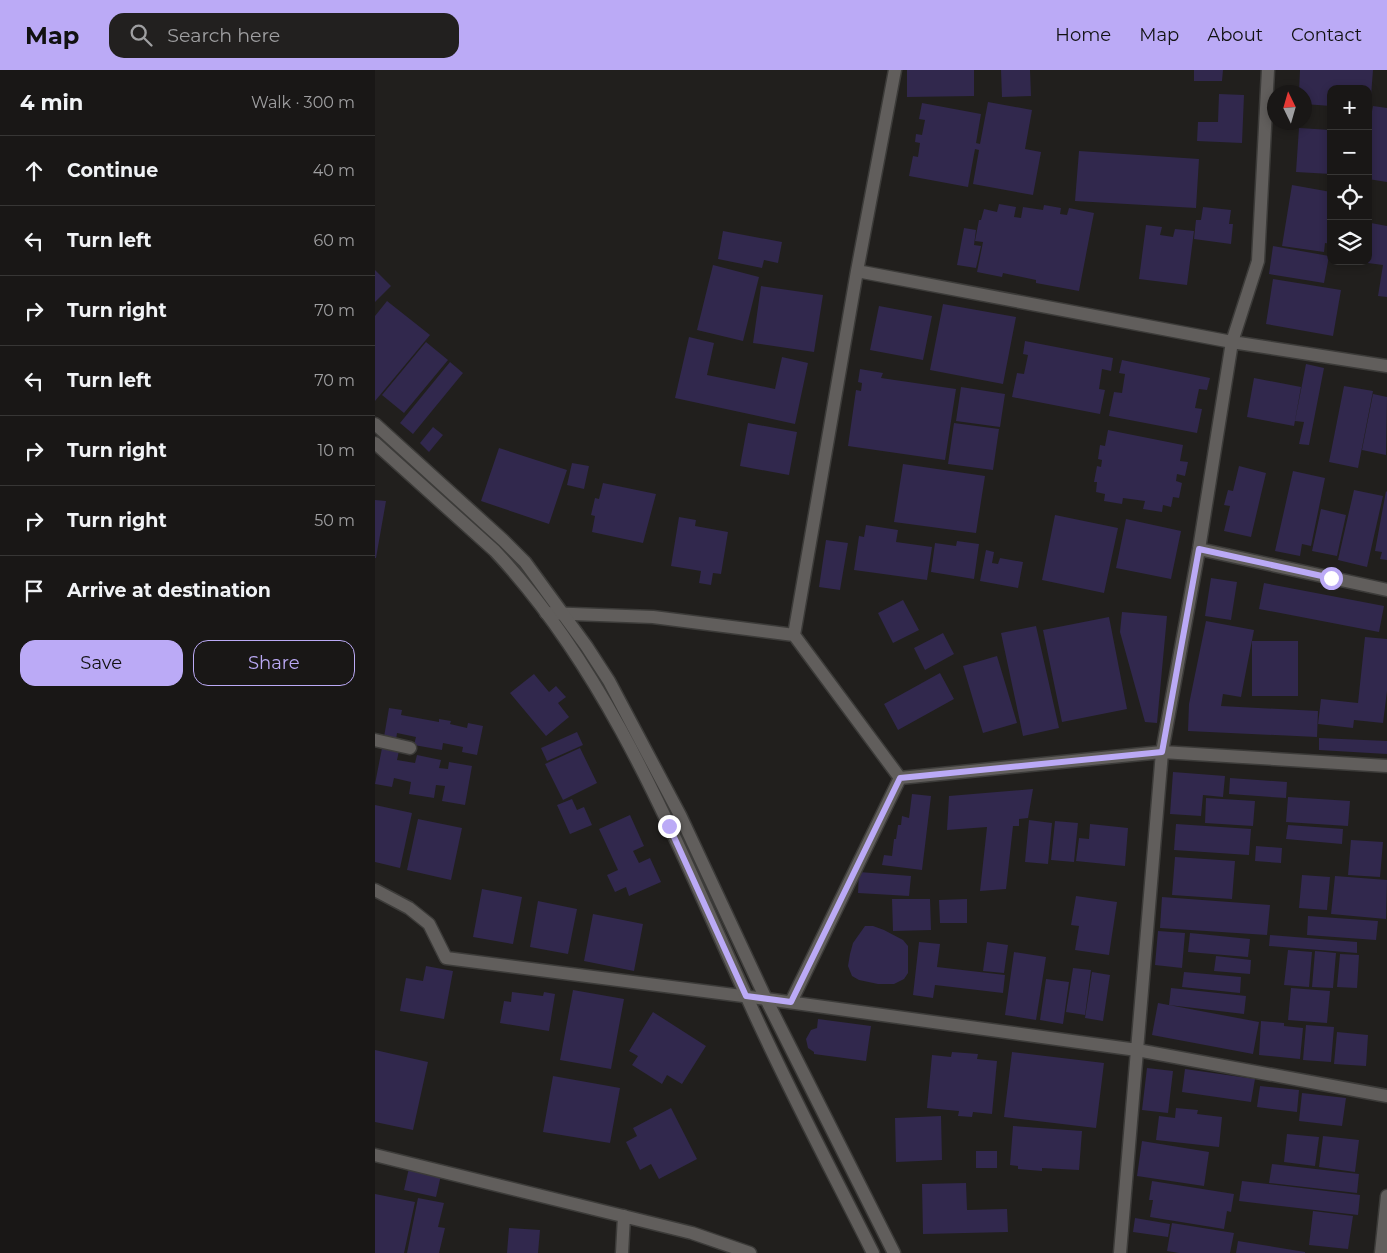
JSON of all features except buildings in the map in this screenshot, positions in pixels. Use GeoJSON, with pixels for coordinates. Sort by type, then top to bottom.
{"type":"FeatureCollection","features":[{"type":"Feature","properties":{"kind":"street"},"geometry":{"type":"LineString","coordinates":[[794,635],[857,271],[895,70]]}},
{"type":"Feature","properties":{"kind":"street"},"geometry":{"type":"LineString","coordinates":[[1120,1253],[1162,752],[1199,549],[1232,342],[1258,261],[1268,70]]}},
{"type":"Feature","properties":{"kind":"street"},"geometry":{"type":"LineString","coordinates":[[857,271],[1232,342],[1387,366]]}},
{"type":"Feature","properties":{"kind":"street"},"geometry":{"type":"LineString","coordinates":[[375,424],[525,562],[563,612],[609,681],[680,815],[766,999],[894,1253]]}},
{"type":"Feature","properties":{"kind":"street"},"geometry":{"type":"LineString","coordinates":[[375,443],[495,550],[546,612],[590,677],[657,801],[746,996],[873,1253]]}},
{"type":"Feature","properties":{"kind":"street"},"geometry":{"type":"LineString","coordinates":[[1199,549],[1387,590]]}},
{"type":"Feature","properties":{"kind":"street"},"geometry":{"type":"LineString","coordinates":[[546,612],[653,617],[794,635],[900,778]]}},
{"type":"Feature","properties":{"kind":"street"},"geometry":{"type":"LineString","coordinates":[[375,740],[410,748]]}},
{"type":"Feature","properties":{"kind":"street"},"geometry":{"type":"LineString","coordinates":[[900,778],[1162,752],[1387,766]]}},
{"type":"Feature","properties":{"kind":"street"},"geometry":{"type":"LineString","coordinates":[[791,1002],[900,778]]}},
{"type":"Feature","properties":{"kind":"street"},"geometry":{"type":"LineString","coordinates":[[375,890],[409,908],[429,924],[446,958],[746,996],[1137,1050],[1387,1096]]}},
{"type":"Feature","properties":{"kind":"street"},"geometry":{"type":"LineString","coordinates":[[375,1155],[692,1233],[750,1253]]}},
{"type":"Feature","properties":{"kind":"street"},"geometry":{"type":"LineString","coordinates":[[1381,1253],[1387,1196]]}},
{"type":"Feature","properties":{"kind":"street"},"geometry":{"type":"LineString","coordinates":[[622,1253],[624,1216]]}},
{"type":"Feature","properties":{"kind":"route"},"geometry":{"type":"LineString","coordinates":[[669,826],[746,996],[791,1002],[900,778],[1162,752],[1199,549],[1331,578]]}}]}
